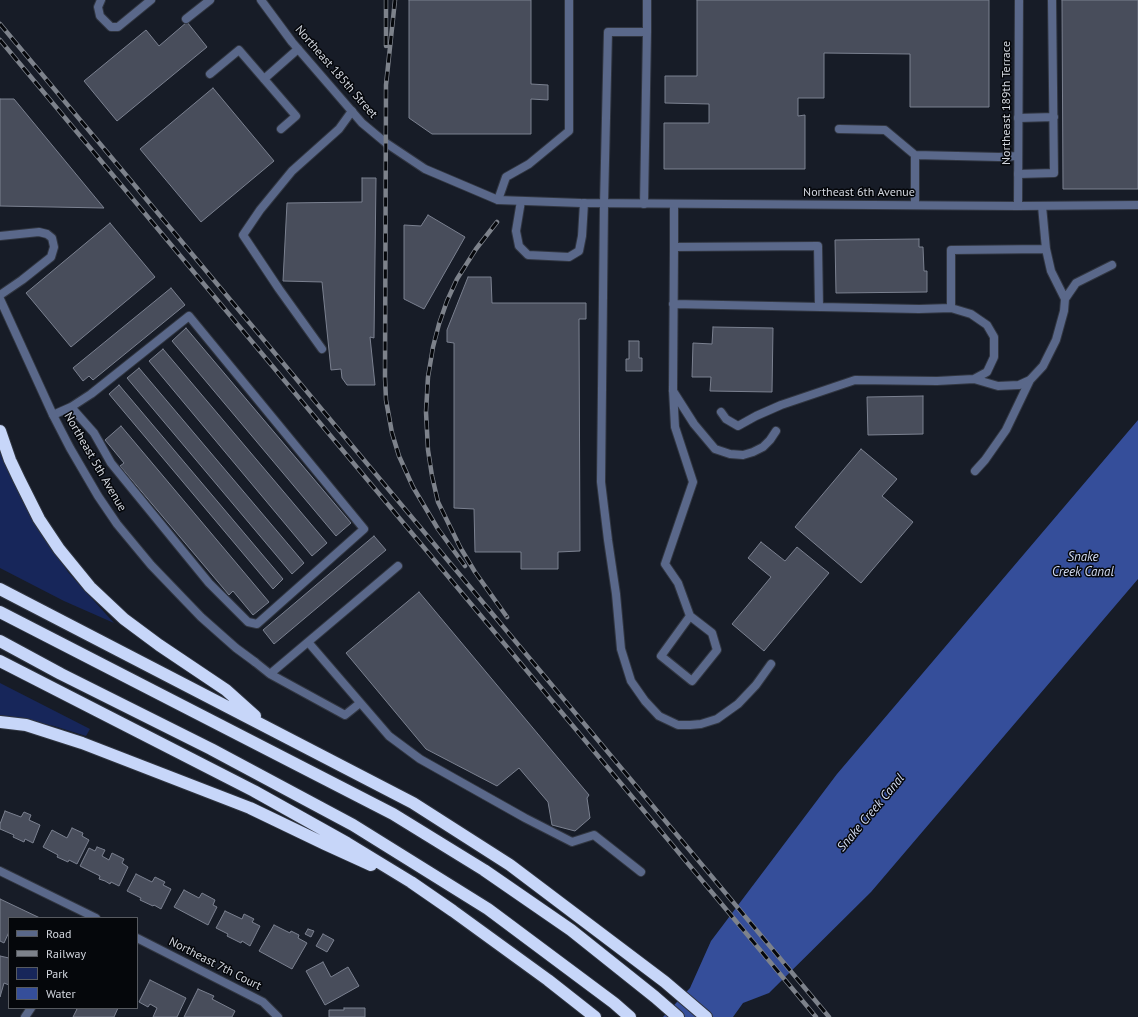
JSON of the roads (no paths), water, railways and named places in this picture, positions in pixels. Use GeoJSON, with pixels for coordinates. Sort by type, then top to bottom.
{"type":"FeatureCollection","features":[{"type":"Feature","properties":{"kind":"highway"},"geometry":{"type":"LineString","coordinates":[[0,431],[13,466],[39,519],[59,549],[90,587],[124,618],[165,649],[226,690],[270,729]]}},
{"type":"Feature","properties":{"kind":"highway"},"geometry":{"type":"LineString","coordinates":[[0,589],[413,803],[510,865],[664,982],[706,1017]]}},
{"type":"Feature","properties":{"kind":"highway"},"geometry":{"type":"LineString","coordinates":[[0,612],[393,814],[484,870],[571,930],[678,1017]]}},
{"type":"Feature","properties":{"kind":"highway"},"geometry":{"type":"LineString","coordinates":[[0,641],[61,674],[211,749],[353,825],[488,909],[614,1003],[630,1017]]}},
{"type":"Feature","properties":{"kind":"highway"},"geometry":{"type":"LineString","coordinates":[[0,661],[254,791],[348,843],[453,911],[548,980],[595,1017]]}},
{"type":"Feature","properties":{"kind":"highway"},"geometry":{"type":"LineString","coordinates":[[0,722],[26,725],[82,743],[243,805],[410,882]]}},
{"type":"Feature","properties":{"kind":"street"},"geometry":{"type":"LineString","coordinates":[[101,0],[98,7],[100,16],[111,27],[118,27],[151,0]]}},
{"type":"Feature","properties":{"kind":"street"},"geometry":{"type":"LineString","coordinates":[[186,19],[210,0]]}},
{"type":"Feature","properties":{"kind":"street","name":"Northeast 185th Street"},"geometry":{"type":"LineString","coordinates":[[260,0],[298,49],[362,123],[425,169],[498,200],[582,203]]}},
{"type":"Feature","properties":{"kind":"street"},"geometry":{"type":"LineString","coordinates":[[498,200],[506,177],[528,164],[569,131],[569,0]]}},
{"type":"Feature","properties":{"kind":"street"},"geometry":{"type":"LineString","coordinates":[[644,204],[647,0]]}},
{"type":"Feature","properties":{"kind":"street","name":"Northeast 189th Terrace"},"geometry":{"type":"LineString","coordinates":[[1018,206],[1019,0]]}},
{"type":"Feature","properties":{"kind":"street"},"geometry":{"type":"LineString","coordinates":[[1018,174],[1054,173],[1052,0]]}},
{"type":"Feature","properties":{"kind":"street"},"geometry":{"type":"LineString","coordinates":[[647,32],[608,32],[604,204],[601,482],[616,594],[621,649],[631,681],[645,701],[660,716],[678,725],[690,726],[717,719],[738,704],[756,685],[771,664]]}},
{"type":"Feature","properties":{"kind":"street"},"geometry":{"type":"LineString","coordinates":[[264,79],[298,49]]}},
{"type":"Feature","properties":{"kind":"street"},"geometry":{"type":"LineString","coordinates":[[210,74],[239,50],[296,116],[281,130]]}},
{"type":"Feature","properties":{"kind":"street"},"geometry":{"type":"LineString","coordinates":[[322,349],[279,289],[243,234],[260,210],[292,171],[339,129],[352,111]]}},
{"type":"Feature","properties":{"kind":"street"},"geometry":{"type":"LineString","coordinates":[[1018,118],[1054,117]]}},
{"type":"Feature","properties":{"kind":"street"},"geometry":{"type":"LineString","coordinates":[[839,129],[885,130],[915,154],[999,157],[1018,156]]}},
{"type":"Feature","properties":{"kind":"street"},"geometry":{"type":"LineString","coordinates":[[915,154],[915,205]]}},
{"type":"Feature","properties":{"kind":"street"},"geometry":{"type":"LineString","coordinates":[[522,201],[516,232],[519,246],[528,255],[569,257],[579,251],[582,236],[582,203]]}},
{"type":"Feature","properties":{"kind":"street","name":"Northeast 6th Avenue"},"geometry":{"type":"LineString","coordinates":[[582,203],[1018,206],[1138,205]]}},
{"type":"Feature","properties":{"kind":"street"},"geometry":{"type":"LineString","coordinates":[[674,204],[673,390],[675,427],[693,482],[665,564],[678,583],[690,616],[712,633],[717,650],[692,681],[661,656],[690,616]]}},
{"type":"Feature","properties":{"kind":"street"},"geometry":{"type":"LineString","coordinates":[[1042,206],[1046,249],[1051,271],[1065,299]]}},
{"type":"Feature","properties":{"kind":"street"},"geometry":{"type":"LineString","coordinates":[[0,236],[39,232],[47,234],[52,238],[54,247],[52,257],[0,295]]}},
{"type":"Feature","properties":{"kind":"street"},"geometry":{"type":"LineString","coordinates":[[674,248],[818,246],[819,307]]}},
{"type":"Feature","properties":{"kind":"street"},"geometry":{"type":"LineString","coordinates":[[951,308],[951,250],[1046,249]]}},
{"type":"Feature","properties":{"kind":"street"},"geometry":{"type":"LineString","coordinates":[[975,471],[1006,430],[1030,380],[1043,366],[1056,340],[1064,311],[1065,299],[1076,283],[1112,265]]}},
{"type":"Feature","properties":{"kind":"street","name":"Northeast 5th Avenue"},"geometry":{"type":"LineString","coordinates":[[0,299],[53,415],[70,448],[98,496],[117,524],[159,574],[201,617],[236,648],[270,674],[345,715],[360,702]]}},
{"type":"Feature","properties":{"kind":"street"},"geometry":{"type":"LineString","coordinates":[[673,304],[951,308],[971,314],[987,325],[994,337],[994,357],[988,372],[974,379]]}},
{"type":"Feature","properties":{"kind":"street"},"geometry":{"type":"LineString","coordinates":[[53,415],[71,407],[91,394],[189,316],[364,529],[258,624],[248,622],[209,582],[111,463],[94,433],[71,407]]}},
{"type":"Feature","properties":{"kind":"street"},"geometry":{"type":"LineString","coordinates":[[722,412],[726,419],[738,426],[781,405],[854,380],[937,381],[974,379],[998,386],[1018,385],[1030,380]]}},
{"type":"Feature","properties":{"kind":"street"},"geometry":{"type":"LineString","coordinates":[[673,390],[694,424],[715,450],[730,454],[743,455],[753,452],[766,444],[776,431]]}},
{"type":"Feature","properties":{"kind":"street"},"geometry":{"type":"LineString","coordinates":[[270,674],[398,566]]}},
{"type":"Feature","properties":{"kind":"street"},"geometry":{"type":"LineString","coordinates":[[308,642],[389,736],[420,759],[525,818],[572,842],[594,835],[641,872]]}},
{"type":"Feature","properties":{"kind":"street"},"geometry":{"type":"LineString","coordinates":[[0,871],[81,915],[91,917]]}},
{"type":"Feature","properties":{"kind":"street","name":"Northeast 7th Court"},"geometry":{"type":"LineString","coordinates":[[138,939],[263,1002],[278,1017]]}},
{"type":"Feature","properties":{"kind":"water","name":"Snake Creek Canal"},"geometry":{"type":"Polygon","coordinates":[[[1138,420],[1138,579],[871,892],[769,993],[743,1003],[733,1017],[663,1017],[690,988],[711,941],[837,774],[1138,420]]]}},
{"type":"Feature","properties":{"kind":"railway"},"geometry":{"type":"LineString","coordinates":[[386,0],[386,46]]}},
{"type":"Feature","properties":{"kind":"railway"},"geometry":{"type":"LineString","coordinates":[[395,0],[386,85],[386,400],[392,433],[399,456],[413,487],[438,529],[465,566]]}},
{"type":"Feature","properties":{"kind":"railway"},"geometry":{"type":"LineString","coordinates":[[0,24],[829,1017]]}},
{"type":"Feature","properties":{"kind":"railway"},"geometry":{"type":"LineString","coordinates":[[0,40],[816,1017]]}},
{"type":"Feature","properties":{"kind":"railway"},"geometry":{"type":"LineString","coordinates":[[497,222],[476,249],[457,279],[447,301],[433,347],[428,377],[426,412],[428,450],[438,502],[460,547],[475,572],[507,617]]}}]}
